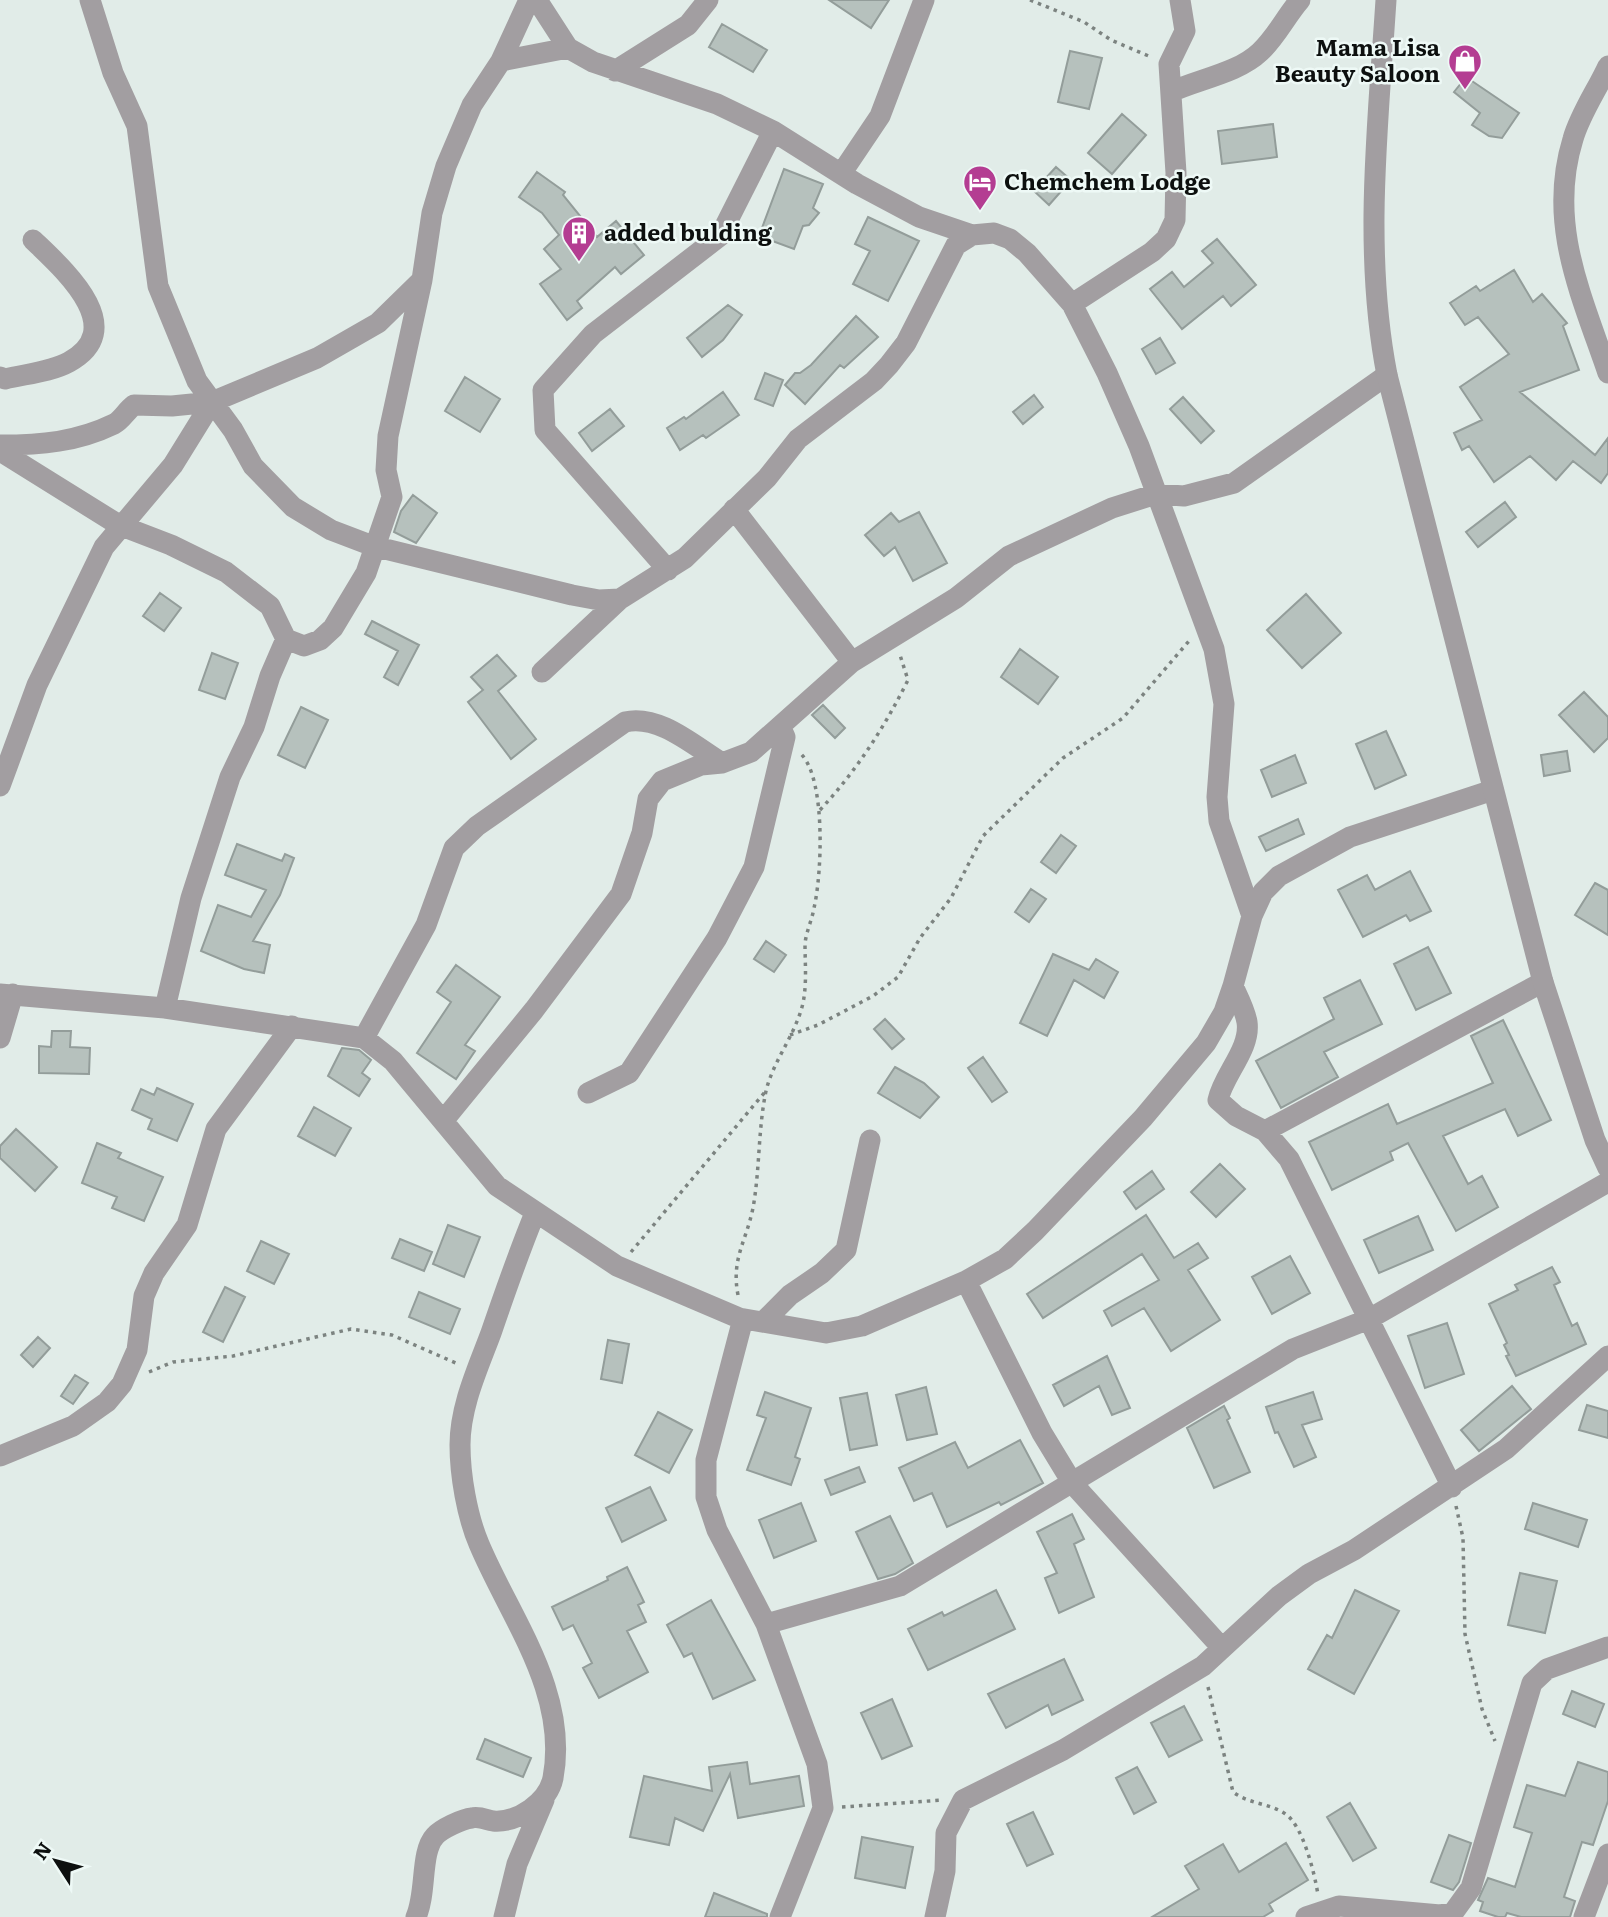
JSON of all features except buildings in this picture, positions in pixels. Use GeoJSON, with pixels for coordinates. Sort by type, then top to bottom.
{"type":"FeatureCollection","features":[{"type":"Feature","properties":{"kind":"street"},"geometry":{"type":"LineString","coordinates":[[90,0],[113,73],[137,126],[158,286],[197,381],[253,466],[277,493],[331,530],[373,546],[572,595],[599,600],[620,599]]}},
{"type":"Feature","properties":{"kind":"street"},"geometry":{"type":"LineString","coordinates":[[0,451],[119,525],[170,545],[226,572],[270,606],[286,639],[304,646],[320,640],[332,628],[366,573],[373,546],[392,497],[386,470],[388,436],[422,280],[432,213],[446,166],[472,104],[501,61],[529,0]]}},
{"type":"Feature","properties":{"kind":"street"},"geometry":{"type":"LineString","coordinates":[[537,0],[568,48],[615,71],[717,104],[773,131],[841,174],[919,217],[972,234],[993,233],[1010,239],[1027,253],[1072,304],[1107,373],[1156,494],[1204,623],[1223,684],[1223,736],[1217,797],[1219,821],[1252,916]]}},
{"type":"Feature","properties":{"kind":"street"},"geometry":{"type":"LineString","coordinates":[[615,71],[688,25],[708,0]]}},
{"type":"Feature","properties":{"kind":"street"},"geometry":{"type":"LineString","coordinates":[[841,174],[880,116],[924,0]]}},
{"type":"Feature","properties":{"kind":"street"},"geometry":{"type":"LineString","coordinates":[[1072,304],[1128,269],[1167,239],[1175,220],[1176,185],[1169,64],[1185,31],[1180,0]]}},
{"type":"Feature","properties":{"kind":"street"},"geometry":{"type":"LineString","coordinates":[[1171,92],[1226,71],[1258,54],[1282,29],[1300,0]]}},
{"type":"Feature","properties":{"kind":"street"},"geometry":{"type":"LineString","coordinates":[[1387,0],[1375,169],[1376,321],[1387,375],[1543,982],[1602,1134],[1608,1168]]}},
{"type":"Feature","properties":{"kind":"street"},"geometry":{"type":"LineString","coordinates":[[501,61],[568,48]]}},
{"type":"Feature","properties":{"kind":"street"},"geometry":{"type":"LineString","coordinates":[[1608,66],[1574,135],[1563,174],[1562,210],[1572,267],[1608,373]]}},
{"type":"Feature","properties":{"kind":"street"},"geometry":{"type":"LineString","coordinates":[[668,570],[601,498],[545,430],[543,390],[593,334],[603,330],[720,236],[773,131]]}},
{"type":"Feature","properties":{"kind":"street"},"geometry":{"type":"LineString","coordinates":[[542,672],[620,599],[685,558],[767,478],[798,439],[874,382],[906,343],[956,245],[972,234]]}},
{"type":"Feature","properties":{"kind":"street"},"geometry":{"type":"LineString","coordinates":[[0,377],[5,379],[69,362],[87,346],[95,327],[88,302],[66,272],[33,240]]}},
{"type":"Feature","properties":{"kind":"street"},"geometry":{"type":"LineString","coordinates":[[0,445],[47,444],[81,439],[113,425],[134,405],[172,406],[212,402],[317,358],[378,323],[422,280]]}},
{"type":"Feature","properties":{"kind":"street"},"geometry":{"type":"LineString","coordinates":[[443,1121],[534,1010],[621,894],[642,833],[648,799],[662,781],[701,765],[722,762],[751,752],[783,733],[852,662],[957,598],[1009,556],[1112,508],[1156,494],[1184,496],[1234,483],[1387,375]]}},
{"type":"Feature","properties":{"kind":"street"},"geometry":{"type":"LineString","coordinates":[[0,786],[37,685],[104,547],[119,525],[173,464],[212,402]]}},
{"type":"Feature","properties":{"kind":"street"},"geometry":{"type":"LineString","coordinates":[[734,509],[852,662]]}},
{"type":"Feature","properties":{"kind":"street"},"geometry":{"type":"LineString","coordinates":[[165,1008],[188,909],[230,777],[254,727],[286,639]]}},
{"type":"Feature","properties":{"kind":"street"},"geometry":{"type":"LineString","coordinates":[[364,1038],[395,988],[426,925],[454,848],[477,825],[602,737],[633,720],[648,721],[671,731],[722,762]]}},
{"type":"Feature","properties":{"kind":"street"},"geometry":{"type":"LineString","coordinates":[[588,1093],[629,1073],[718,938],[754,867],[783,733]]}},
{"type":"Feature","properties":{"kind":"street"},"geometry":{"type":"LineString","coordinates":[[0,1038],[6,994],[165,1008],[364,1038],[393,1060],[497,1186],[617,1266],[741,1319],[826,1332],[850,1328],[966,1281],[1005,1259],[1143,1118],[1206,1042],[1224,1012],[1252,916],[1263,892],[1279,876],[1350,838],[1493,790]]}},
{"type":"Feature","properties":{"kind":"street"},"geometry":{"type":"LineString","coordinates":[[1265,1131],[1543,982]]}},
{"type":"Feature","properties":{"kind":"street"},"geometry":{"type":"LineString","coordinates":[[1233,986],[1247,1023],[1245,1039],[1220,1089],[1218,1100],[1236,1116],[1265,1131],[1289,1159],[1452,1487]]}},
{"type":"Feature","properties":{"kind":"street"},"geometry":{"type":"LineString","coordinates":[[0,1456],[73,1426],[107,1402],[121,1384],[137,1350],[144,1296],[154,1273],[187,1225],[216,1129],[292,1026]]}},
{"type":"Feature","properties":{"kind":"street"},"geometry":{"type":"LineString","coordinates":[[764,1321],[790,1295],[822,1273],[846,1250],[870,1140]]}},
{"type":"Feature","properties":{"kind":"street"},"geometry":{"type":"LineString","coordinates":[[766,1624],[900,1586],[1293,1349],[1369,1319],[1608,1182]]}},
{"type":"Feature","properties":{"kind":"street"},"geometry":{"type":"LineString","coordinates":[[504,1917],[522,1852],[552,1781],[556,1754],[547,1692],[522,1628],[478,1542],[466,1493],[460,1444],[475,1371],[535,1213]]}},
{"type":"Feature","properties":{"kind":"street"},"geometry":{"type":"LineString","coordinates":[[966,1281],[1042,1433],[1073,1484],[1222,1648]]}},
{"type":"Feature","properties":{"kind":"street"},"geometry":{"type":"LineString","coordinates":[[741,1319],[706,1460],[704,1482],[717,1530],[766,1624],[817,1764],[823,1808],[780,1917]]}},
{"type":"Feature","properties":{"kind":"street"},"geometry":{"type":"LineString","coordinates":[[934,1917],[945,1871],[946,1833],[962,1800],[1063,1750],[1203,1666],[1309,1574],[1354,1550],[1506,1449],[1608,1356]]}},
{"type":"Feature","properties":{"kind":"street"},"geometry":{"type":"LineString","coordinates":[[1313,1914],[1339,1906],[1442,1916],[1453,1913],[1471,1888],[1532,1683],[1547,1670],[1608,1647]]}},
{"type":"Feature","properties":{"kind":"street"},"geometry":{"type":"LineString","coordinates":[[416,1917],[423,1900],[426,1847],[437,1834],[473,1817],[495,1821],[522,1814],[546,1796]]}},
{"type":"Feature","properties":{"kind":"street"},"geometry":{"type":"LineString","coordinates":[[495,1821],[522,1852]]}},
{"type":"Feature","properties":{"kind":"street"},"geometry":{"type":"LineString","coordinates":[[1584,1917],[1608,1854]]}},
{"type":"Feature","properties":{"kind":"path"},"geometry":{"type":"LineString","coordinates":[[1030,0],[1084,22],[1111,40],[1169,64]]}},
{"type":"Feature","properties":{"kind":"path"},"geometry":{"type":"LineString","coordinates":[[790,1035],[818,1025],[873,996],[898,977],[920,938],[951,898],[983,836],[1034,790],[1063,758],[1124,718],[1204,623]]}},
{"type":"Feature","properties":{"kind":"path"},"geometry":{"type":"LineString","coordinates":[[820,810],[872,747],[908,680],[894,636]]}},
{"type":"Feature","properties":{"kind":"path"},"geometry":{"type":"LineString","coordinates":[[617,1266],[646,1238],[766,1090],[802,1005],[807,970],[805,944],[814,908],[821,853],[820,810],[808,761],[783,733]]}},
{"type":"Feature","properties":{"kind":"path"},"geometry":{"type":"LineString","coordinates":[[741,1319],[735,1261],[751,1216],[758,1179],[766,1090]]}},
{"type":"Feature","properties":{"kind":"path"},"geometry":{"type":"LineString","coordinates":[[121,1384],[173,1362],[233,1356],[351,1329],[392,1335],[475,1371]]}},
{"type":"Feature","properties":{"kind":"path"},"geometry":{"type":"LineString","coordinates":[[1452,1487],[1463,1538],[1465,1634],[1490,1734],[1507,1762]]}},
{"type":"Feature","properties":{"kind":"path"},"geometry":{"type":"LineString","coordinates":[[1203,1666],[1233,1792],[1255,1805],[1287,1814],[1295,1825],[1314,1870],[1313,1914]]}},
{"type":"Feature","properties":{"kind":"path"},"geometry":{"type":"LineString","coordinates":[[823,1808],[962,1800]]}},
{"type":"Feature","properties":{"kind":"place","name":"Mama Lisa Beauty Saloon"},"geometry":{"type":"Point","coordinates":[1465,91]}},
{"type":"Feature","properties":{"kind":"place","name":"Chemchem Lodge"},"geometry":{"type":"Point","coordinates":[980,212]}},
{"type":"Feature","properties":{"kind":"place","name":"added bulding"},"geometry":{"type":"Point","coordinates":[579,263]}}]}
